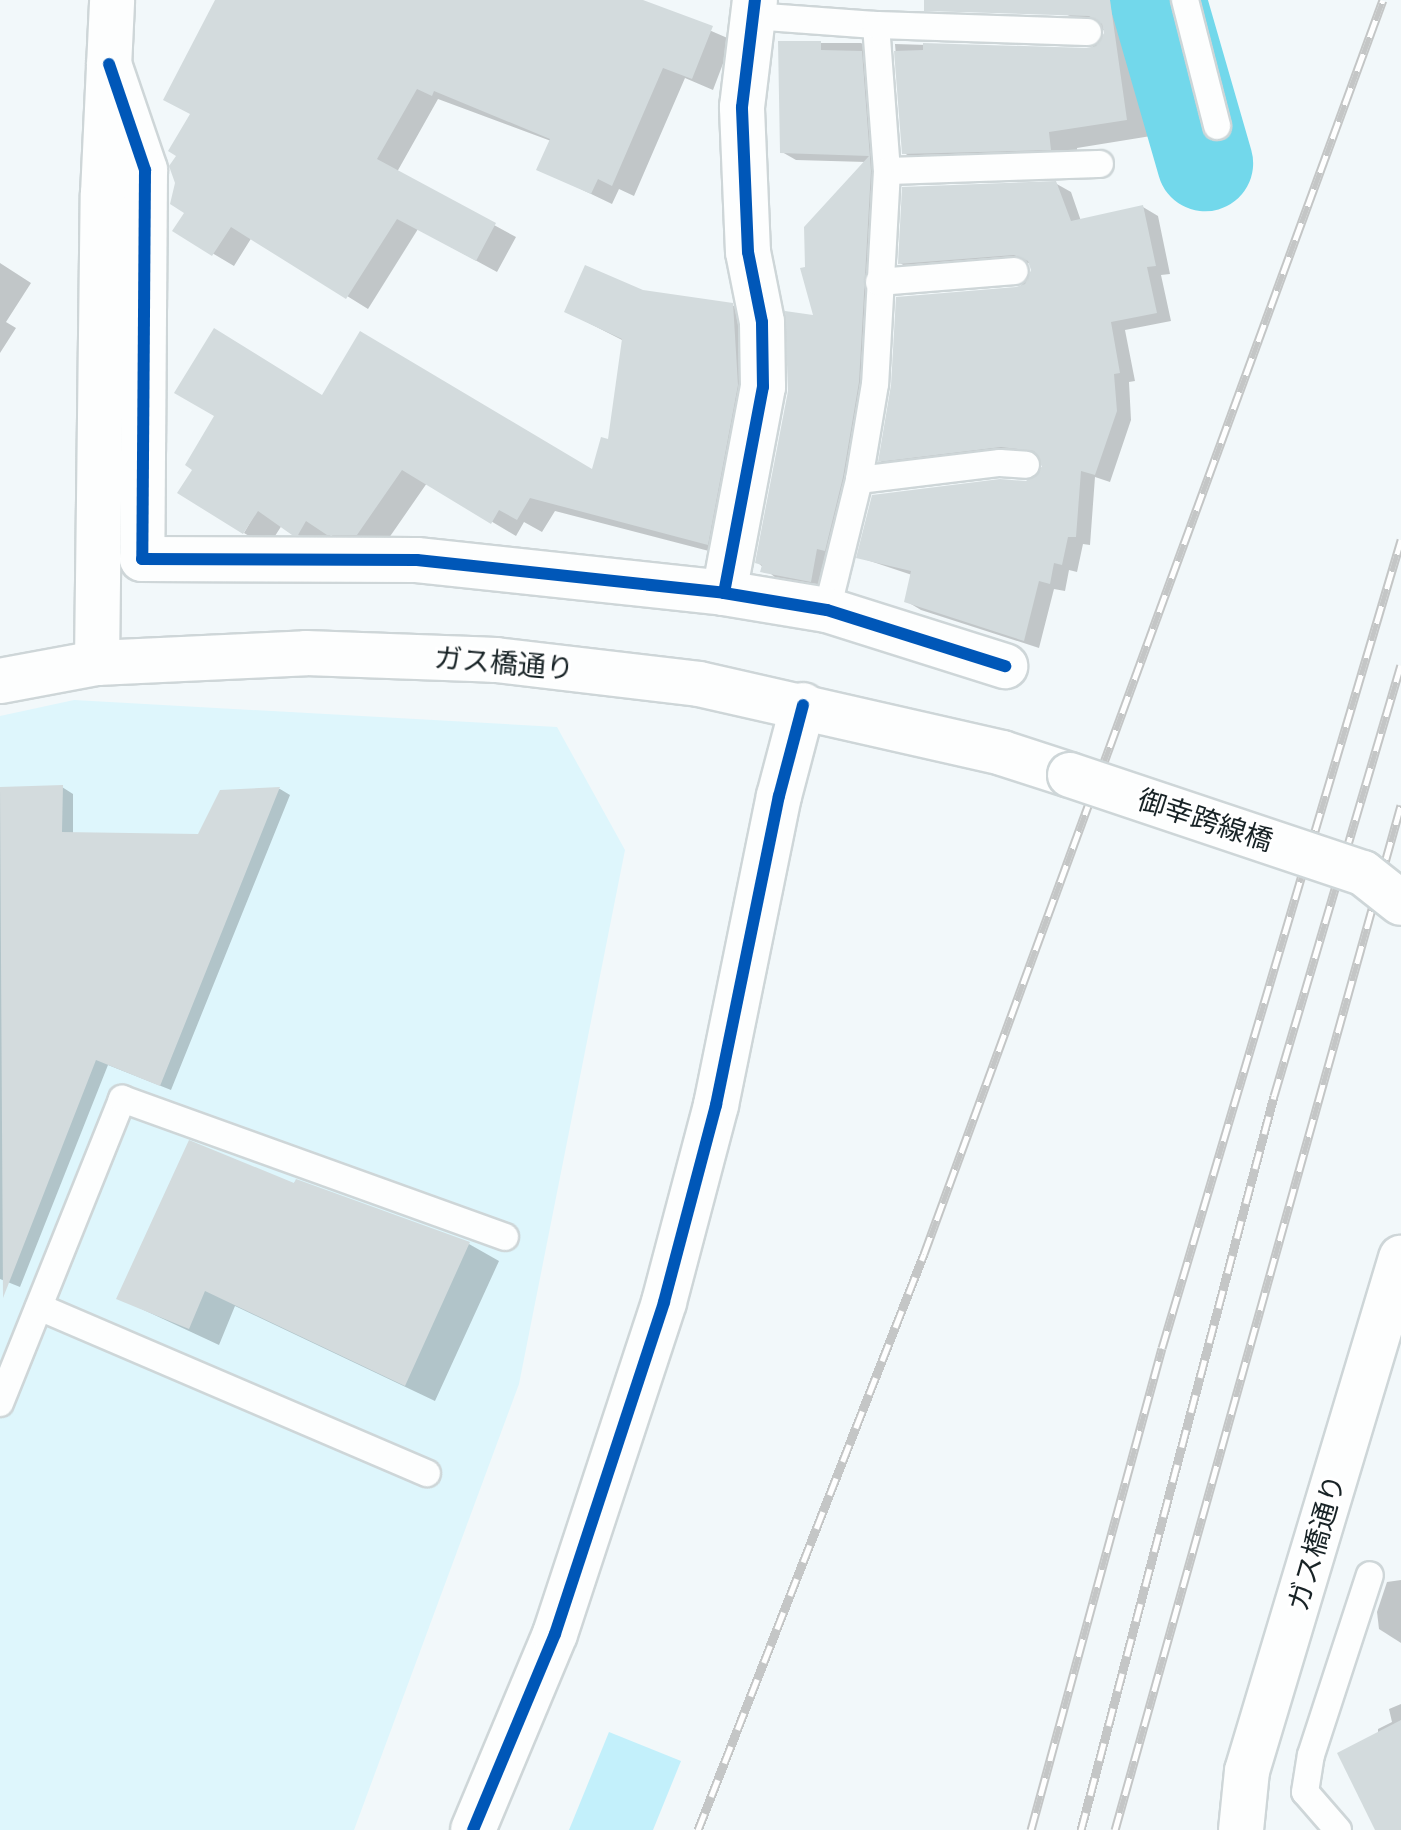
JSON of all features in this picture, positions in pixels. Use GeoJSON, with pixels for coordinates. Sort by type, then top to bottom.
{"type":"FeatureCollection","features":[{"type":"Feature","properties":{"kind":"street"},"geometry":{"type":"LineString","coordinates":[[97,663],[112,0]]}},
{"type":"Feature","properties":{"kind":"street"},"geometry":{"type":"LineString","coordinates":[[724,593],[763,387],[762,322],[748,252],[742,107],[754,8]]}},
{"type":"Feature","properties":{"kind":"street"},"geometry":{"type":"LineString","coordinates":[[109,64],[145,170],[142,559],[417,560],[724,593],[827,610],[1005,666]]}},
{"type":"Feature","properties":{"kind":"street","name":"ガス橋通り"},"geometry":{"type":"LineString","coordinates":[[0,681],[97,663],[306,653],[496,660],[699,684],[803,705],[1002,753]]}},
{"type":"Feature","properties":{"kind":"street"},"geometry":{"type":"LineString","coordinates":[[473,1830],[555,1634],[660,1317],[716,1105],[779,796],[803,705]]}},
{"type":"Feature","properties":{"kind":"street","name":"御幸跨線橋"},"geometry":{"type":"LineString","coordinates":[[1002,753],[1363,873],[1401,903]]}},
{"type":"Feature","properties":{"kind":"street","name":"ガス橋通り"},"geometry":{"type":"LineString","coordinates":[[1241,1830],[1247,1771],[1401,1258]]}},
{"type":"Feature","properties":{"kind":"lane"},"geometry":{"type":"LineString","coordinates":[[1185,0],[1217,126]]}},
{"type":"Feature","properties":{"kind":"lane"},"geometry":{"type":"LineString","coordinates":[[754,8],[876,25],[1088,32]]}},
{"type":"Feature","properties":{"kind":"lane"},"geometry":{"type":"LineString","coordinates":[[827,610],[859,480],[875,384],[887,171],[876,25]]}},
{"type":"Feature","properties":{"kind":"lane"},"geometry":{"type":"LineString","coordinates":[[887,171],[1100,164]]}},
{"type":"Feature","properties":{"kind":"lane"},"geometry":{"type":"LineString","coordinates":[[879,282],[1015,271]]}},
{"type":"Feature","properties":{"kind":"lane"},"geometry":{"type":"LineString","coordinates":[[859,480],[1000,463],[1026,465]]}},
{"type":"Feature","properties":{"kind":"lane"},"geometry":{"type":"LineString","coordinates":[[0,1403],[122,1099],[505,1237]]}},
{"type":"Feature","properties":{"kind":"lane"},"geometry":{"type":"LineString","coordinates":[[39,1307],[427,1473]]}},
{"type":"Feature","properties":{"kind":"lane"},"geometry":{"type":"LineString","coordinates":[[1338,1830],[1305,1792],[1311,1755],[1370,1575]]}},
{"type":"Feature","properties":{"kind":"shaded area"},"geometry":{"type":"Polygon","coordinates":[[[74,700],[557,727],[625,850],[519,1384],[354,1830],[0,1830],[0,716],[74,700]]]}},
{"type":"Feature","properties":{"kind":"shaded area"},"geometry":{"type":"Polygon","coordinates":[[[609,1732],[681,1761],[653,1830],[569,1830],[609,1732]]]}},
{"type":"Feature","properties":{"kind":"building"},"geometry":{"type":"Polygon","coordinates":[[[215,0],[643,0],[713,26],[692,79],[663,68],[612,186],[598,179],[591,194],[536,170],[550,139],[434,91],[432,96],[417,89],[377,159],[496,223],[476,261],[397,219],[346,299],[231,227],[212,256],[172,231],[184,213],[170,204],[175,183],[169,166],[176,156],[168,151],[190,114],[163,100],[215,0]]]}},
{"type":"Feature","properties":{"kind":"building"},"geometry":{"type":"Polygon","coordinates":[[[924,0],[1110,0],[1127,120],[1049,132],[1051,150],[902,154],[894,51],[923,50],[923,43],[1087,48],[1096,46],[1104,33],[1102,24],[1089,16],[924,11],[924,0]]]}},
{"type":"Feature","properties":{"kind":"building"},"geometry":{"type":"Polygon","coordinates":[[[778,41],[821,41],[821,50],[862,51],[871,171],[859,382],[843,477],[825,551],[817,549],[811,582],[760,572],[762,565],[755,563],[788,391],[785,311],[813,315],[800,268],[805,267],[804,227],[869,156],[780,153],[778,41]]]}},
{"type":"Feature","properties":{"kind":"building"},"geometry":{"type":"Polygon","coordinates":[[[1056,181],[1071,221],[1143,205],[1156,266],[1147,267],[1157,313],[1111,322],[1120,373],[1114,374],[1117,411],[1095,475],[1081,471],[1076,537],[1068,537],[1062,565],[1054,563],[1050,584],[1039,581],[1024,641],[904,602],[911,571],[856,558],[872,495],[1000,479],[1026,481],[1042,467],[1034,451],[1001,447],[878,462],[891,385],[896,297],[1016,287],[1025,284],[1031,270],[1028,261],[1014,255],[898,264],[902,187],[1056,181]]]}},
{"type":"Feature","properties":{"kind":"building"},"geometry":{"type":"Polygon","coordinates":[[[585,265],[643,290],[733,303],[738,385],[708,545],[530,498],[517,520],[499,510],[491,524],[402,470],[357,535],[327,535],[306,521],[298,535],[292,535],[258,511],[243,534],[177,493],[192,470],[185,465],[214,416],[174,393],[214,328],[322,395],[360,331],[592,469],[601,437],[608,439],[622,339],[564,312],[585,265]]]}},
{"type":"Feature","properties":{"kind":"building"},"geometry":{"type":"Polygon","coordinates":[[[63,785],[62,832],[198,834],[220,790],[280,787],[160,1086],[96,1060],[3,1298],[0,787],[63,785]]]}},
{"type":"Feature","properties":{"kind":"building"},"geometry":{"type":"Polygon","coordinates":[[[189,1140],[294,1183],[296,1179],[470,1242],[405,1386],[205,1291],[189,1329],[116,1299],[189,1140]]]}},
{"type":"Feature","properties":{"kind":"building"},"geometry":{"type":"Polygon","coordinates":[[[1401,1720],[1401,1830],[1375,1830],[1337,1753],[1401,1720]]]}},
{"type":"Feature","properties":{"kind":"waterway"},"geometry":{"type":"LineString","coordinates":[[1158,0],[1205,163]]}},
{"type":"Feature","properties":{"kind":"railway"},"geometry":{"type":"LineString","coordinates":[[698,1830],[924,1254],[1383,0]]}},
{"type":"Feature","properties":{"kind":"railway"},"geometry":{"type":"LineString","coordinates":[[1031,1830],[1162,1348],[1401,540]]}},
{"type":"Feature","properties":{"kind":"railway"},"geometry":{"type":"LineString","coordinates":[[1081,1830],[1274,1096],[1401,665]]}},
{"type":"Feature","properties":{"kind":"railway"},"geometry":{"type":"LineString","coordinates":[[1115,1830],[1401,805]]}},
{"type":"Feature","properties":{"kind":"cycle path"},"geometry":{"type":"LineString","coordinates":[[724,593],[763,387],[762,322],[748,252],[742,107],[755,0]]}},
{"type":"Feature","properties":{"kind":"cycle path"},"geometry":{"type":"LineString","coordinates":[[109,64],[145,170],[142,559],[417,560],[724,593],[827,610],[1005,666]]}},
{"type":"Feature","properties":{"kind":"cycle path"},"geometry":{"type":"LineString","coordinates":[[473,1830],[555,1634],[664,1302],[716,1105],[779,796],[803,705]]}}]}
